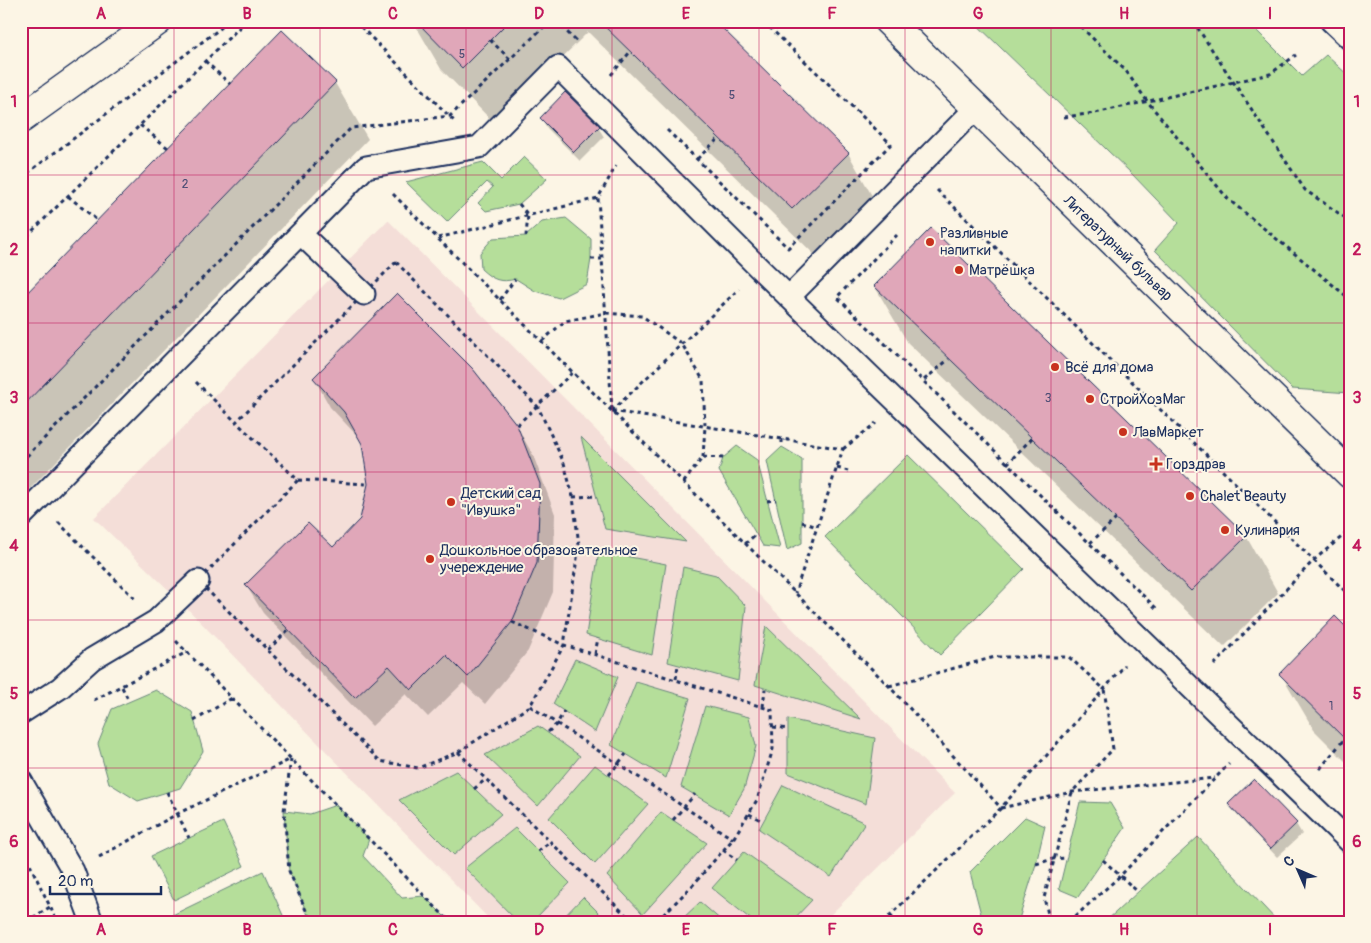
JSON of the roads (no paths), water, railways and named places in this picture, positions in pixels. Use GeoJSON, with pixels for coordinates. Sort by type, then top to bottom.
{"type":"FeatureCollection","features":[{"type":"Feature","properties":{"kind":"street"},"geometry":{"type":"LineString","coordinates":[[21,119],[158,21]]}},
{"type":"Feature","properties":{"kind":"street","name":"Литературный бульвар"},"geometry":{"type":"LineString","coordinates":[[888,21],[975,109],[1350,474]]}},
{"type":"Feature","properties":{"kind":"lane"},"geometry":{"type":"LineString","coordinates":[[1331,21],[1350,39]]}},
{"type":"Feature","properties":{"kind":"lane"},"geometry":{"type":"LineString","coordinates":[[21,517],[366,166],[479,148],[558,67],[760,269],[1350,842]]}},
{"type":"Feature","properties":{"kind":"lane"},"geometry":{"type":"LineString","coordinates":[[789,297],[814,274],[975,109]]}},
{"type":"Feature","properties":{"kind":"lane"},"geometry":{"type":"LineString","coordinates":[[301,234],[364,294]]}},
{"type":"Feature","properties":{"kind":"lane"},"geometry":{"type":"LineString","coordinates":[[21,713],[60,688],[92,659],[156,621],[198,580]]}},
{"type":"Feature","properties":{"kind":"lane"},"geometry":{"type":"LineString","coordinates":[[21,781],[73,871],[92,922]]}},
{"type":"Feature","properties":{"kind":"place","name":"Разливные напитки"},"geometry":{"type":"Point","coordinates":[930,242]}},
{"type":"Feature","properties":{"kind":"place","name":"Матрёшка"},"geometry":{"type":"Point","coordinates":[959,270]}},
{"type":"Feature","properties":{"kind":"place","name":"Всё для дома"},"geometry":{"type":"Point","coordinates":[1055,367]}},
{"type":"Feature","properties":{"kind":"place","name":"СтройХозМаг"},"geometry":{"type":"Point","coordinates":[1090,399]}},
{"type":"Feature","properties":{"kind":"place","name":"ЛавМаркет"},"geometry":{"type":"Point","coordinates":[1123,432]}},
{"type":"Feature","properties":{"kind":"place","name":"Горздрав"},"geometry":{"type":"Point","coordinates":[1156,464]}},
{"type":"Feature","properties":{"kind":"place","name":"Chalet Beauty"},"geometry":{"type":"Point","coordinates":[1190,496]}},
{"type":"Feature","properties":{"kind":"place","name":"Детский сад \"Ивушка\""},"geometry":{"type":"Point","coordinates":[451,502]}},
{"type":"Feature","properties":{"kind":"place","name":"Кулинария"},"geometry":{"type":"Point","coordinates":[1225,530]}},
{"type":"Feature","properties":{"kind":"place","name":"Дошкольное образовательное учереждение"},"geometry":{"type":"Point","coordinates":[430,559]}}]}
